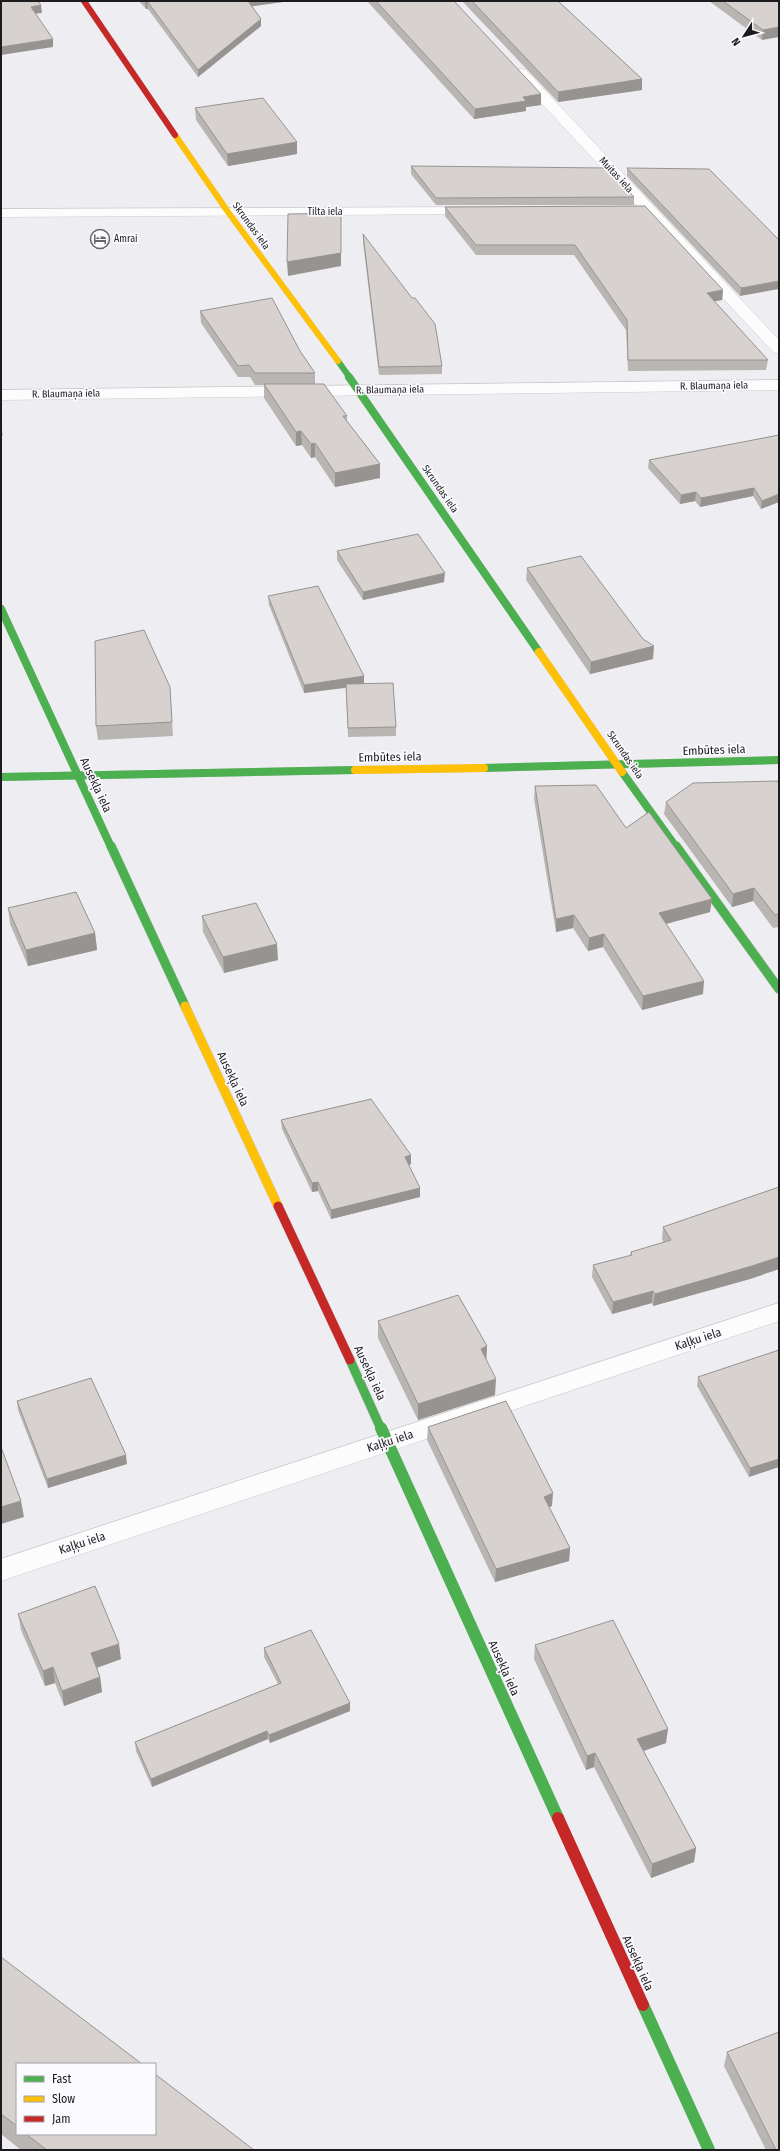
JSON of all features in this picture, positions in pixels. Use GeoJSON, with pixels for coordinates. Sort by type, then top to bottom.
{"type":"FeatureCollection","features":[{"type":"Feature","properties":{"kind":"street","name":"Skrundas iela"},"geometry":{"type":"LineString","coordinates":[[84,1],[228,212],[359,390],[617,765],[779,989]]}},
{"type":"Feature","properties":{"kind":"street","name":"Muitas iela"},"geometry":{"type":"LineString","coordinates":[[513,65],[779,349]]}},
{"type":"Feature","properties":{"kind":"street"},"geometry":{"type":"LineString","coordinates":[[634,210],[650,210]]}},
{"type":"Feature","properties":{"kind":"street","name":"Tilta iela"},"geometry":{"type":"LineString","coordinates":[[1,213],[490,211]]}},
{"type":"Feature","properties":{"kind":"street","name":"R. Blaumaņa iela"},"geometry":{"type":"LineString","coordinates":[[1,395],[779,385]]}},
{"type":"Feature","properties":{"kind":"street","name":"Ausekļa iela"},"geometry":{"type":"LineString","coordinates":[[1,609],[388,1442],[709,2150]]}},
{"type":"Feature","properties":{"kind":"street","name":"Embūtes iela"},"geometry":{"type":"LineString","coordinates":[[1,777],[617,765],[779,760]]}},
{"type":"Feature","properties":{"kind":"street","name":"Kaļķu iela"},"geometry":{"type":"LineString","coordinates":[[1,1570],[779,1312]]}},
{"type":"Feature","properties":{"kind":"building"},"geometry":{"type":"Polygon","coordinates":[[[1,1],[38,1],[41,5],[31,7],[53,39],[1,47],[1,1]]]}},
{"type":"Feature","properties":{"kind":"building"},"geometry":{"type":"Polygon","coordinates":[[[147,1],[248,1],[261,19],[198,70],[147,1]]]}},
{"type":"Feature","properties":{"kind":"building"},"geometry":{"type":"Polygon","coordinates":[[[376,1],[454,1],[541,94],[523,97],[526,101],[475,109],[376,1]]]}},
{"type":"Feature","properties":{"kind":"building"},"geometry":{"type":"Polygon","coordinates":[[[472,1],[558,1],[642,79],[558,92],[472,1]]]}},
{"type":"Feature","properties":{"kind":"building"},"geometry":{"type":"Polygon","coordinates":[[[723,1],[779,1],[779,27],[763,30],[723,1]]]}},
{"type":"Feature","properties":{"kind":"building"},"geometry":{"type":"Polygon","coordinates":[[[263,98],[297,142],[227,154],[195,108],[263,98]]]}},
{"type":"Feature","properties":{"kind":"building"},"geometry":{"type":"Polygon","coordinates":[[[411,166],[607,168],[634,197],[436,198],[411,166]]]}},
{"type":"Feature","properties":{"kind":"building"},"geometry":{"type":"Polygon","coordinates":[[[627,168],[709,169],[779,240],[779,281],[741,288],[627,168]]]}},
{"type":"Feature","properties":{"kind":"building"},"geometry":{"type":"Polygon","coordinates":[[[645,206],[723,290],[707,293],[768,360],[628,360],[627,320],[575,245],[476,245],[445,207],[645,206]]]}},
{"type":"Feature","properties":{"kind":"building"},"geometry":{"type":"Polygon","coordinates":[[[341,213],[341,253],[287,262],[288,214],[341,213]]]}},
{"type":"Feature","properties":{"kind":"building"},"geometry":{"type":"Polygon","coordinates":[[[363,234],[412,298],[415,298],[435,324],[442,366],[379,367],[363,234]]]}},
{"type":"Feature","properties":{"kind":"building"},"geometry":{"type":"Polygon","coordinates":[[[272,298],[300,351],[315,373],[255,373],[249,365],[238,366],[200,311],[272,298]]]}},
{"type":"Feature","properties":{"kind":"building"},"geometry":{"type":"Polygon","coordinates":[[[264,384],[324,384],[347,416],[343,416],[380,464],[335,473],[315,443],[311,444],[301,431],[296,432],[264,384]]]}},
{"type":"Feature","properties":{"kind":"building"},"geometry":{"type":"Polygon","coordinates":[[[779,435],[779,494],[762,501],[754,488],[701,498],[696,492],[681,495],[649,460],[779,435]]]}},
{"type":"Feature","properties":{"kind":"building"},"geometry":{"type":"Polygon","coordinates":[[[418,534],[445,573],[363,592],[337,551],[418,534]]]}},
{"type":"Feature","properties":{"kind":"building"},"geometry":{"type":"Polygon","coordinates":[[[581,556],[643,639],[654,646],[591,662],[527,568],[581,556]]]}},
{"type":"Feature","properties":{"kind":"building"},"geometry":{"type":"Polygon","coordinates":[[[318,586],[364,676],[304,685],[268,596],[318,586]]]}},
{"type":"Feature","properties":{"kind":"building"},"geometry":{"type":"Polygon","coordinates":[[[144,630],[170,687],[172,722],[96,726],[95,641],[144,630]]]}},
{"type":"Feature","properties":{"kind":"building"},"geometry":{"type":"Polygon","coordinates":[[[393,683],[396,727],[348,728],[346,684],[393,683]]]}},
{"type":"Feature","properties":{"kind":"building"},"geometry":{"type":"Polygon","coordinates":[[[778,781],[779,914],[775,915],[754,888],[733,894],[666,802],[693,783],[778,781]]]}},
{"type":"Feature","properties":{"kind":"building"},"geometry":{"type":"Polygon","coordinates":[[[596,785],[626,828],[649,812],[712,899],[659,913],[704,981],[643,996],[604,934],[589,938],[574,915],[556,919],[535,786],[596,785]]]}},
{"type":"Feature","properties":{"kind":"building"},"geometry":{"type":"Polygon","coordinates":[[[76,892],[95,933],[26,950],[8,908],[76,892]]]}},
{"type":"Feature","properties":{"kind":"building"},"geometry":{"type":"Polygon","coordinates":[[[256,903],[277,944],[223,957],[202,916],[256,903]]]}},
{"type":"Feature","properties":{"kind":"building"},"geometry":{"type":"Polygon","coordinates":[[[371,1099],[411,1155],[405,1157],[420,1188],[331,1210],[318,1182],[312,1183],[281,1120],[371,1099]]]}},
{"type":"Feature","properties":{"kind":"building"},"geometry":{"type":"Polygon","coordinates":[[[779,1187],[779,1257],[655,1294],[653,1291],[613,1302],[593,1265],[632,1255],[631,1252],[671,1240],[663,1227],[779,1187]]]}},
{"type":"Feature","properties":{"kind":"building"},"geometry":{"type":"Polygon","coordinates":[[[458,1295],[487,1346],[481,1349],[496,1379],[418,1404],[378,1321],[458,1295]]]}},
{"type":"Feature","properties":{"kind":"building"},"geometry":{"type":"Polygon","coordinates":[[[779,1350],[779,1459],[750,1468],[698,1377],[779,1350]]]}},
{"type":"Feature","properties":{"kind":"building"},"geometry":{"type":"Polygon","coordinates":[[[91,1378],[126,1455],[47,1479],[17,1401],[91,1378]]]}},
{"type":"Feature","properties":{"kind":"building"},"geometry":{"type":"Polygon","coordinates":[[[506,1401],[553,1493],[544,1497],[570,1548],[496,1569],[428,1427],[506,1401]]]}},
{"type":"Feature","properties":{"kind":"building"},"geometry":{"type":"Polygon","coordinates":[[[1,1447],[21,1501],[1,1507],[1,1447]]]}},
{"type":"Feature","properties":{"kind":"building"},"geometry":{"type":"Polygon","coordinates":[[[95,1586],[119,1644],[91,1653],[100,1677],[62,1691],[53,1667],[43,1671],[18,1614],[95,1586]]]}},
{"type":"Feature","properties":{"kind":"building"},"geometry":{"type":"Polygon","coordinates":[[[613,1620],[668,1729],[637,1739],[696,1848],[652,1864],[595,1753],[587,1756],[535,1645],[613,1620]]]}},
{"type":"Feature","properties":{"kind":"building"},"geometry":{"type":"Polygon","coordinates":[[[311,1630],[350,1703],[269,1735],[267,1731],[151,1779],[135,1742],[281,1683],[264,1648],[311,1630]]]}},
{"type":"Feature","properties":{"kind":"building"},"geometry":{"type":"Polygon","coordinates":[[[1,1957],[141,2063],[16,2063],[16,2125],[1,2114],[1,1957]]]}},
{"type":"Feature","properties":{"kind":"building"},"geometry":{"type":"Polygon","coordinates":[[[779,2032],[779,2150],[776,2150],[727,2052],[779,2032]]]}},
{"type":"Feature","properties":{"kind":"building"},"geometry":{"type":"Polygon","coordinates":[[[156,2075],[254,2150],[47,2150],[27,2135],[156,2135],[156,2075]]]}},
{"type":"Feature","properties":{"kind":"traffic: fast"},"geometry":{"type":"LineString","coordinates":[[338,361],[539,652]]}},
{"type":"Feature","properties":{"kind":"traffic: fast"},"geometry":{"type":"LineString","coordinates":[[1,609],[185,1006]]}},
{"type":"Feature","properties":{"kind":"traffic: fast"},"geometry":{"type":"LineString","coordinates":[[484,768],[779,760]]}},
{"type":"Feature","properties":{"kind":"traffic: fast"},"geometry":{"type":"LineString","coordinates":[[1,777],[355,770]]}},
{"type":"Feature","properties":{"kind":"traffic: fast"},"geometry":{"type":"LineString","coordinates":[[622,772],[779,989]]}},
{"type":"Feature","properties":{"kind":"traffic: fast"},"geometry":{"type":"LineString","coordinates":[[350,1360],[558,1818]]}},
{"type":"Feature","properties":{"kind":"traffic: fast"},"geometry":{"type":"LineString","coordinates":[[643,2005],[709,2150]]}},
{"type":"Feature","properties":{"kind":"traffic: slow"},"geometry":{"type":"LineString","coordinates":[[175,135],[228,212],[338,361]]}},
{"type":"Feature","properties":{"kind":"traffic: slow"},"geometry":{"type":"LineString","coordinates":[[539,652],[622,772]]}},
{"type":"Feature","properties":{"kind":"traffic: slow"},"geometry":{"type":"LineString","coordinates":[[355,770],[484,768]]}},
{"type":"Feature","properties":{"kind":"traffic: slow"},"geometry":{"type":"LineString","coordinates":[[185,1006],[278,1206]]}},
{"type":"Feature","properties":{"kind":"traffic: jam"},"geometry":{"type":"LineString","coordinates":[[84,1],[175,135]]}},
{"type":"Feature","properties":{"kind":"traffic: jam"},"geometry":{"type":"LineString","coordinates":[[278,1206],[350,1360]]}},
{"type":"Feature","properties":{"kind":"traffic: jam"},"geometry":{"type":"LineString","coordinates":[[558,1818],[643,2005]]}},
{"type":"Feature","properties":{"kind":"place","name":"Amrai"},"geometry":{"type":"Point","coordinates":[100,239]}}]}
